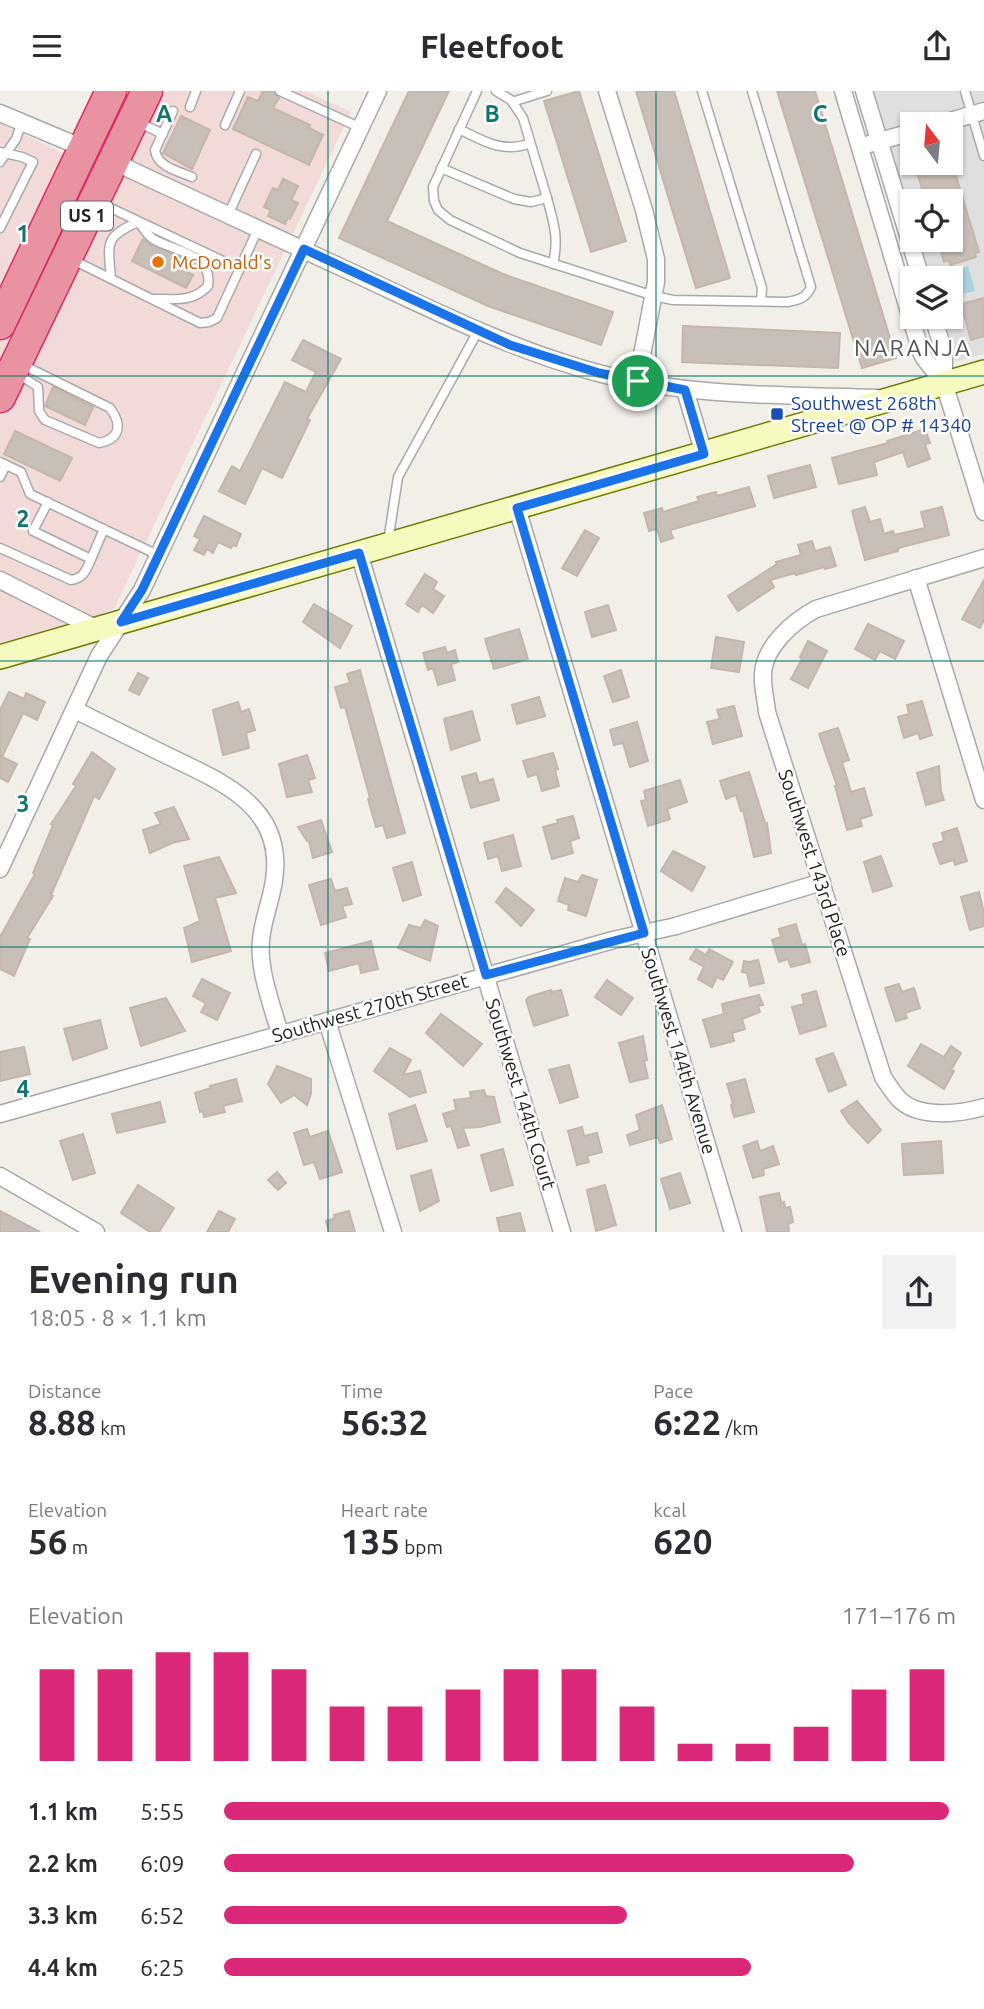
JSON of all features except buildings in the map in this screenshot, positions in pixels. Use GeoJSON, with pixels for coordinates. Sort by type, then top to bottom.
{"type":"FeatureCollection","features":[{"type":"Feature","properties":{"kind":"highway","name":"US 1"},"geometry":{"type":"LineString","coordinates":[[0,324],[111,91]]}},
{"type":"Feature","properties":{"kind":"highway","name":"US 1"},"geometry":{"type":"LineString","coordinates":[[10,377],[114,160],[131,105],[147,91]]}},
{"type":"Feature","properties":{"kind":"highway"},"geometry":{"type":"LineString","coordinates":[[39,313],[43,270],[85,181],[83,148]]}},
{"type":"Feature","properties":{"kind":"main road"},"geometry":{"type":"LineString","coordinates":[[0,657],[984,372]]}},
{"type":"Feature","properties":{"kind":"street"},"geometry":{"type":"LineString","coordinates":[[0,869],[99,656],[142,590],[378,91]]}},
{"type":"Feature","properties":{"kind":"street"},"geometry":{"type":"LineString","coordinates":[[607,91],[653,244],[657,272],[638,381]]}},
{"type":"Feature","properties":{"kind":"street"},"geometry":{"type":"LineString","coordinates":[[843,91],[921,352],[944,383]]}},
{"type":"Feature","properties":{"kind":"street"},"geometry":{"type":"LineString","coordinates":[[864,91],[917,266]]}},
{"type":"Feature","properties":{"kind":"street"},"geometry":{"type":"LineString","coordinates":[[0,113],[83,148]]}},
{"type":"Feature","properties":{"kind":"street"},"geometry":{"type":"LineString","coordinates":[[860,147],[900,136]]}},
{"type":"Feature","properties":{"kind":"street"},"geometry":{"type":"LineString","coordinates":[[114,160],[478,331],[553,359],[599,373],[685,390],[894,398]]}},
{"type":"Feature","properties":{"kind":"street"},"geometry":{"type":"LineString","coordinates":[[937,329],[944,352],[944,383],[984,512]]}},
{"type":"Feature","properties":{"kind":"street"},"geometry":{"type":"LineString","coordinates":[[685,390],[704,454]]}},
{"type":"Feature","properties":{"kind":"street","name":"Southwest 144th Avenue"},"geometry":{"type":"LineString","coordinates":[[517,508],[733,1232]]}},
{"type":"Feature","properties":{"kind":"street","name":"Southwest 144th Court"},"geometry":{"type":"LineString","coordinates":[[359,553],[562,1232]]}},
{"type":"Feature","properties":{"kind":"street"},"geometry":{"type":"LineString","coordinates":[[984,558],[916,578],[984,800]]}},
{"type":"Feature","properties":{"kind":"street","name":"Southwest 143rd Place"},"geometry":{"type":"LineString","coordinates":[[916,578],[816,609],[801,617],[770,648],[763,672],[767,712],[883,1077],[900,1101],[924,1112],[966,1113],[984,1107]]}},
{"type":"Feature","properties":{"kind":"street"},"geometry":{"type":"LineString","coordinates":[[0,580],[97,629]]}},
{"type":"Feature","properties":{"kind":"street"},"geometry":{"type":"LineString","coordinates":[[75,710],[222,783],[248,802],[265,824],[274,848],[275,872],[260,950],[280,1034]]}},
{"type":"Feature","properties":{"kind":"street","name":"Southwest 270th Street"},"geometry":{"type":"LineString","coordinates":[[0,1114],[486,975],[676,926],[822,882]]}},
{"type":"Feature","properties":{"kind":"street"},"geometry":{"type":"LineString","coordinates":[[327,1021],[393,1232]]}},
{"type":"Feature","properties":{"kind":"street"},"geometry":{"type":"LineString","coordinates":[[0,1176],[96,1232]]}},
{"type":"Feature","properties":{"kind":"lane"},"geometry":{"type":"LineString","coordinates":[[190,107],[196,91]]}},
{"type":"Feature","properties":{"kind":"lane"},"geometry":{"type":"LineString","coordinates":[[225,125],[240,91]]}},
{"type":"Feature","properties":{"kind":"lane"},"geometry":{"type":"LineString","coordinates":[[280,91],[361,128]]}},
{"type":"Feature","properties":{"kind":"lane"},"geometry":{"type":"LineString","coordinates":[[477,91],[433,187],[438,210],[444,216],[520,253],[653,296],[673,300],[800,300],[808,295],[811,286],[752,91]]}},
{"type":"Feature","properties":{"kind":"lane"},"geometry":{"type":"LineString","coordinates":[[496,91],[512,102],[523,118],[556,234],[553,264]]}},
{"type":"Feature","properties":{"kind":"lane"},"geometry":{"type":"LineString","coordinates":[[512,102],[547,91]]}},
{"type":"Feature","properties":{"kind":"lane"},"geometry":{"type":"LineString","coordinates":[[702,91],[762,288],[761,301]]}},
{"type":"Feature","properties":{"kind":"lane"},"geometry":{"type":"LineString","coordinates":[[965,91],[978,113],[984,156]]}},
{"type":"Feature","properties":{"kind":"lane"},"geometry":{"type":"LineString","coordinates":[[131,105],[163,134]]}},
{"type":"Feature","properties":{"kind":"lane"},"geometry":{"type":"LineString","coordinates":[[173,111],[155,150],[156,156],[162,164],[192,177]]}},
{"type":"Feature","properties":{"kind":"lane"},"geometry":{"type":"LineString","coordinates":[[0,162],[2,153],[16,139],[22,122]]}},
{"type":"Feature","properties":{"kind":"lane"},"geometry":{"type":"LineString","coordinates":[[459,129],[505,148],[521,147],[530,143]]}},
{"type":"Feature","properties":{"kind":"lane"},"geometry":{"type":"LineString","coordinates":[[0,228],[33,162],[2,153]]}},
{"type":"Feature","properties":{"kind":"lane"},"geometry":{"type":"LineString","coordinates":[[228,215],[256,154]]}},
{"type":"Feature","properties":{"kind":"lane"},"geometry":{"type":"LineString","coordinates":[[441,168],[514,199],[531,202],[547,198]]}},
{"type":"Feature","properties":{"kind":"lane"},"geometry":{"type":"LineString","coordinates":[[167,186],[175,169]]}},
{"type":"Feature","properties":{"kind":"lane"},"geometry":{"type":"LineString","coordinates":[[95,200],[240,269]]}},
{"type":"Feature","properties":{"kind":"lane"},"geometry":{"type":"LineString","coordinates":[[111,278],[109,249],[113,237],[122,229],[138,222]]}},
{"type":"Feature","properties":{"kind":"lane"},"geometry":{"type":"LineString","coordinates":[[138,222],[151,238],[198,259],[208,270],[208,286],[194,297],[185,300],[150,298]]}},
{"type":"Feature","properties":{"kind":"lane"},"geometry":{"type":"LineString","coordinates":[[66,257],[200,323],[209,322],[217,318],[258,229]]}},
{"type":"Feature","properties":{"kind":"lane"},"geometry":{"type":"LineString","coordinates":[[387,545],[398,477],[478,331]]}},
{"type":"Feature","properties":{"kind":"lane"},"geometry":{"type":"LineString","coordinates":[[10,377],[38,387],[51,380]]}},
{"type":"Feature","properties":{"kind":"lane"},"geometry":{"type":"LineString","coordinates":[[10,377],[51,380],[110,408],[117,417],[119,427],[114,437],[108,442],[99,443],[45,419],[39,411],[38,387]]}},
{"type":"Feature","properties":{"kind":"lane"},"geometry":{"type":"LineString","coordinates":[[0,477],[3,464],[21,472],[30,494],[158,555]]}},
{"type":"Feature","properties":{"kind":"lane"},"geometry":{"type":"LineString","coordinates":[[48,502],[33,531],[91,559]]}},
{"type":"Feature","properties":{"kind":"lane"},"geometry":{"type":"LineString","coordinates":[[0,548],[71,580],[84,574],[104,529]]}},
{"type":"Feature","properties":{"kind":"shaded area"},"geometry":{"type":"Polygon","coordinates":[[[99,91],[306,91],[351,112],[114,609],[66,627],[0,643],[0,123],[69,156],[99,91]]]}},
{"type":"Feature","properties":{"kind":"shaded area"},"geometry":{"type":"Polygon","coordinates":[[[874,91],[984,91],[984,354],[955,362],[945,329],[963,329],[963,266],[926,266],[922,252],[963,252],[963,189],[903,189],[874,91]]]}},
{"type":"Feature","properties":{"kind":"water"},"geometry":{"type":"Polygon","coordinates":[[[968,266],[975,291],[963,294],[963,268],[968,266]]]}},
{"type":"Feature","properties":{"kind":"place","name":"McDonald's"},"geometry":{"type":"Point","coordinates":[158,262]}},
{"type":"Feature","properties":{"kind":"place","name":"Southwest 268th Street @ OP # 14340"},"geometry":{"type":"Point","coordinates":[777,414]}},
{"type":"Feature","properties":{"kind":"district","name":"NARANJA"},"geometry":{"type":"Point","coordinates":[913,348]}},
{"type":"Feature","properties":{"kind":"route"},"geometry":{"type":"LineString","coordinates":[[304,249],[510,345],[599,373],[638,381],[685,390],[704,454],[517,508],[644,933],[486,975],[359,553],[121,622],[142,590],[304,249]]}}]}
